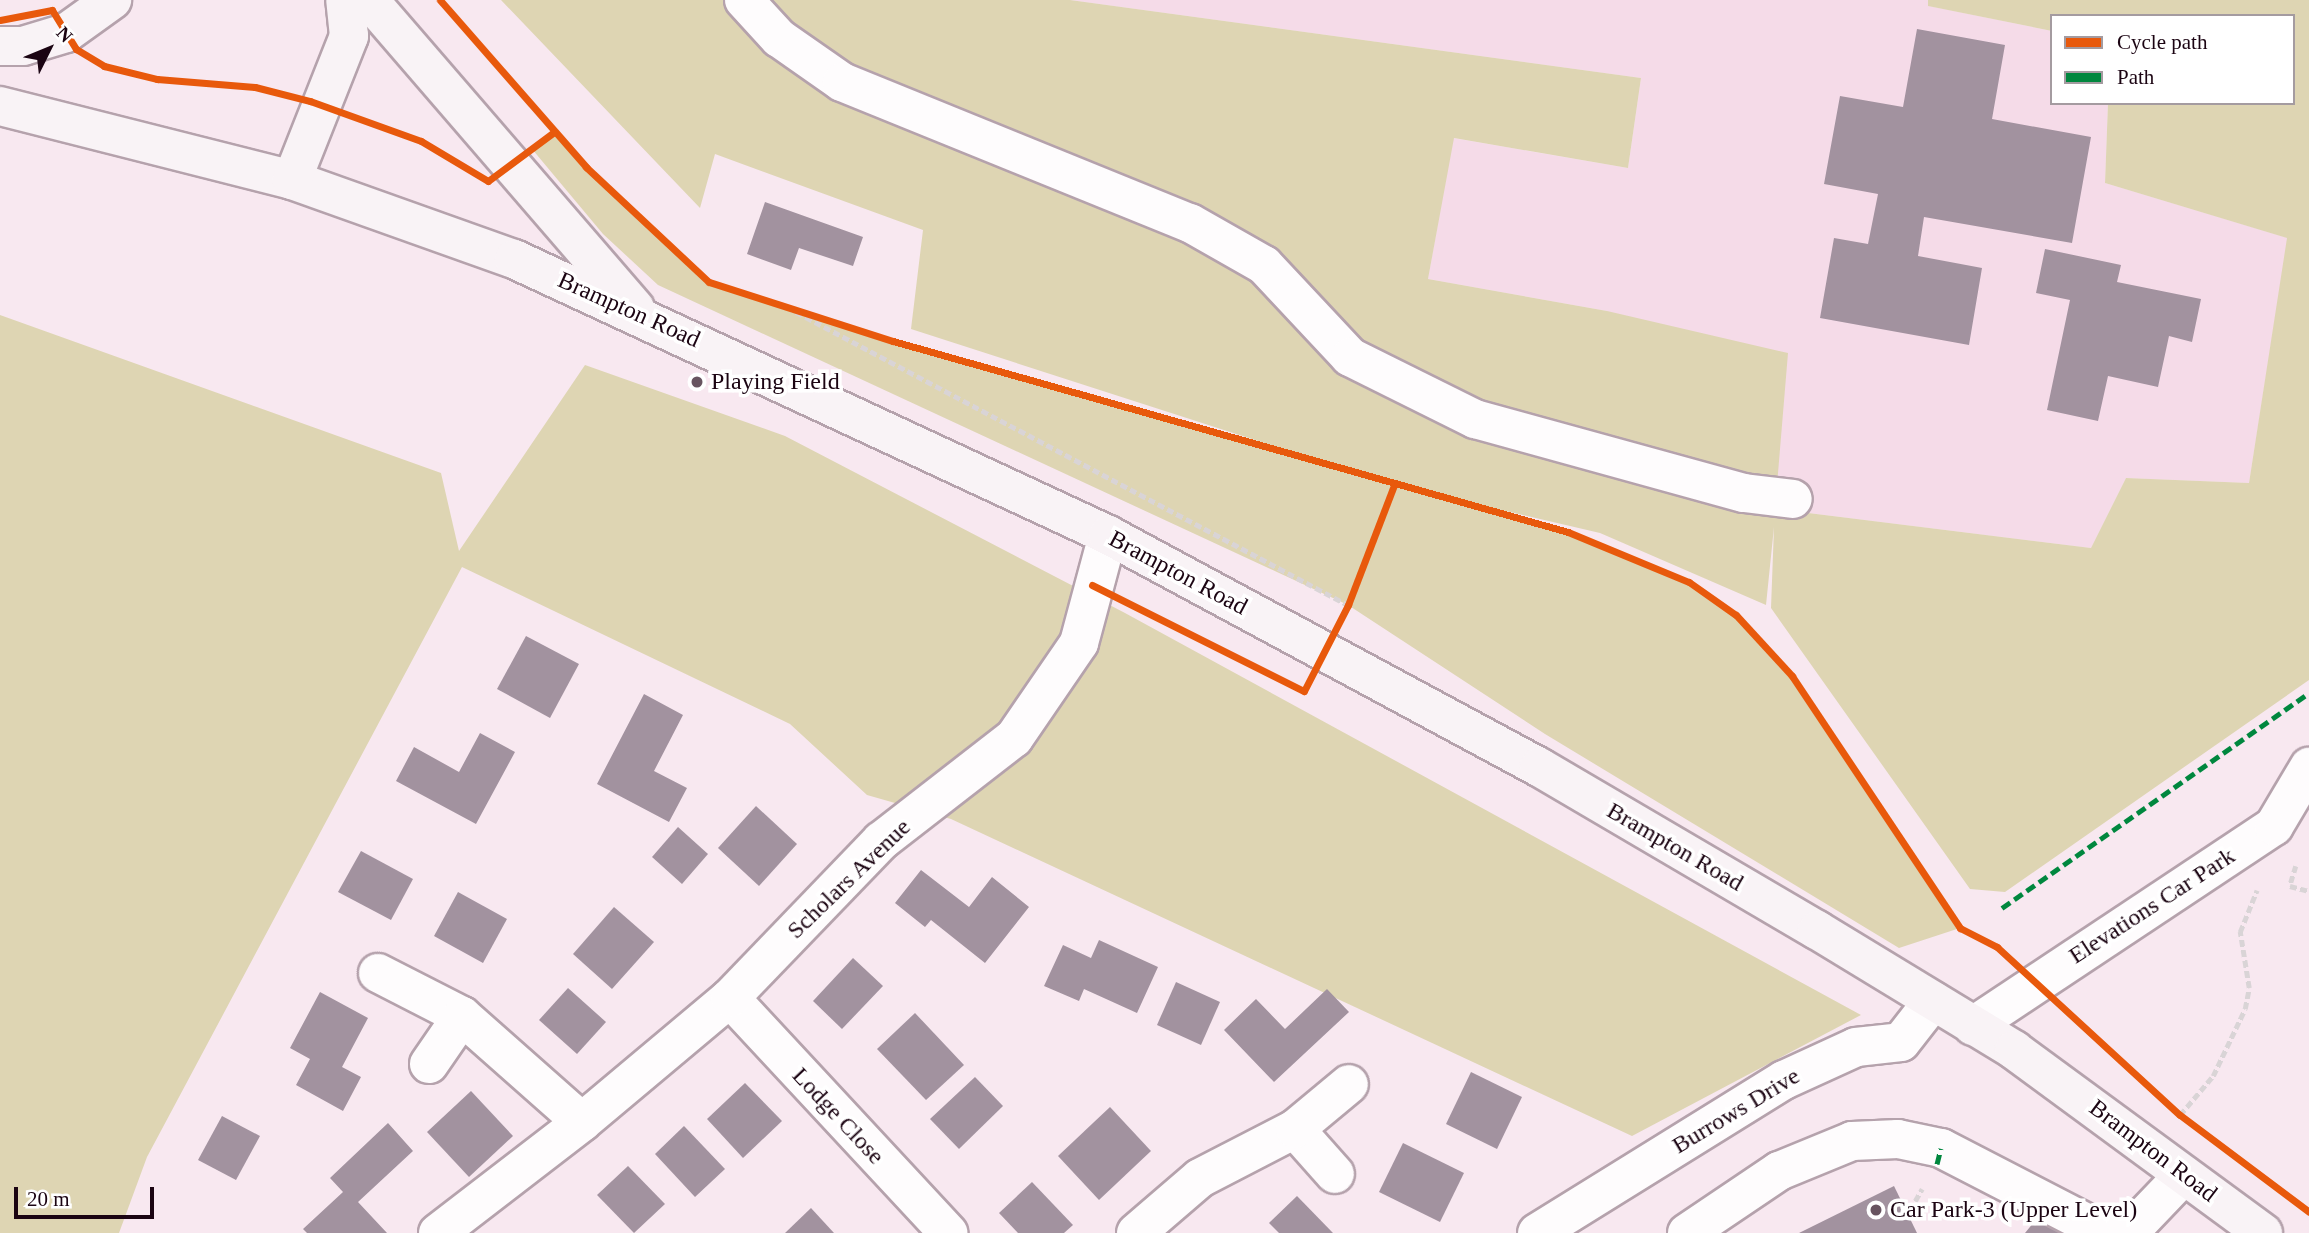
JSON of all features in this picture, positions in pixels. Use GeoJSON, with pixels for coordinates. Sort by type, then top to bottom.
{"type":"FeatureCollection","features":[{"type":"Feature","properties":{"kind":"main road"},"geometry":{"type":"LineString","coordinates":[[0,46],[23,46],[66,33],[112,0]]}},
{"type":"Feature","properties":{"kind":"main road"},"geometry":{"type":"LineString","coordinates":[[292,180],[349,36],[345,0]]}},
{"type":"Feature","properties":{"kind":"main road"},"geometry":{"type":"LineString","coordinates":[[369,0],[639,314]]}},
{"type":"Feature","properties":{"kind":"main road","name":"Brampton Road"},"geometry":{"type":"LineString","coordinates":[[0,106],[292,180],[514,259],[639,314],[1108,535],[1539,767],[1933,1001],[2097,1108],[2260,1231]]}},
{"type":"Feature","properties":{"kind":"street"},"geometry":{"type":"LineString","coordinates":[[744,0],[779,38],[842,82],[1201,229],[1264,265],[1350,357],[1475,419],[1744,493],[1793,499]]}},
{"type":"Feature","properties":{"kind":"street","name":"Scholars Avenue"},"geometry":{"type":"LineString","coordinates":[[438,1233],[582,1122],[730,998],[881,841],[1014,738],[1079,643],[1108,535]]}},
{"type":"Feature","properties":{"kind":"street","name":"Elevations Car Park"},"geometry":{"type":"LineString","coordinates":[[1973,1026],[2274,827],[2309,767]]}},
{"type":"Feature","properties":{"kind":"street"},"geometry":{"type":"LineString","coordinates":[[378,973],[462,1016],[582,1122]]}},
{"type":"Feature","properties":{"kind":"street","name":"Lodge Close"},"geometry":{"type":"LineString","coordinates":[[730,998],[948,1233]]}},
{"type":"Feature","properties":{"kind":"street","name":"Burrows Drive"},"geometry":{"type":"LineString","coordinates":[[1537,1233],[1784,1080],[1856,1047],[1901,1042],[1933,1001]]}},
{"type":"Feature","properties":{"kind":"street"},"geometry":{"type":"LineString","coordinates":[[429,1063],[462,1016]]}},
{"type":"Feature","properties":{"kind":"street"},"geometry":{"type":"LineString","coordinates":[[1136,1233],[1199,1178],[1295,1129],[1349,1084]]}},
{"type":"Feature","properties":{"kind":"street"},"geometry":{"type":"LineString","coordinates":[[1295,1129],[1335,1174]]}},
{"type":"Feature","properties":{"kind":"street"},"geometry":{"type":"LineString","coordinates":[[1686,1233],[1804,1158],[1872,1139],[1941,1148],[2081,1228],[2116,1231],[2136,1225],[2184,1175]]}},
{"type":"Feature","properties":{"kind":"path"},"geometry":{"type":"LineString","coordinates":[[774,303],[854,328]]}},
{"type":"Feature","properties":{"kind":"path"},"geometry":{"type":"LineString","coordinates":[[787,307],[1348,605]]}},
{"type":"Feature","properties":{"kind":"path"},"geometry":{"type":"LineString","coordinates":[[1324,651],[1353,593]]}},
{"type":"Feature","properties":{"kind":"path"},"geometry":{"type":"LineString","coordinates":[[2180,1115],[2213,1076],[2245,1009],[2249,988],[2240,932],[2262,876]]}},
{"type":"Feature","properties":{"kind":"path"},"geometry":{"type":"LineString","coordinates":[[2290,886],[2309,891]]}},
{"type":"Feature","properties":{"kind":"path"},"geometry":{"type":"LineString","coordinates":[[2170,1107],[2190,1123]]}},
{"type":"Feature","properties":{"kind":"shaded area"},"geometry":{"type":"Polygon","coordinates":[[[501,0],[1070,0],[1641,78],[1628,168],[1454,138],[1428,279],[1607,311],[1788,353],[1775,509],[2091,548],[2126,478],[2249,483],[2287,238],[2105,183],[2108,105],[2295,105],[2295,14],[2050,14],[2050,31],[1928,6],[1928,0],[2309,0],[2309,680],[2005,892],[1970,889],[1771,608],[1774,527],[1766,605],[1600,533],[1424,492],[1568,532],[1689,582],[1736,615],[1792,676],[1960,928],[1899,948],[1545,734],[1348,605],[658,285],[603,234],[532,149],[554,132],[709,282],[893,341],[1382,481],[911,329],[923,230],[715,154],[700,208],[501,0]]]}},
{"type":"Feature","properties":{"kind":"shaded area"},"geometry":{"type":"Polygon","coordinates":[[[1070,0],[1929,0],[1929,6],[2050,31],[2050,105],[2108,105],[2105,183],[2288,238],[2249,483],[2126,478],[2091,548],[1775,509],[1607,311],[1428,279],[1453,138],[1628,168],[1641,78],[1070,0]]]}},
{"type":"Feature","properties":{"kind":"shaded area"},"geometry":{"type":"Polygon","coordinates":[[[0,315],[441,473],[459,551],[585,365],[785,436],[1125,613],[1861,1015],[1632,1136],[951,819],[867,795],[790,724],[462,567],[147,1157],[119,1233],[0,1233],[0,315]]]}},
{"type":"Feature","properties":{"kind":"building"},"geometry":{"type":"Polygon","coordinates":[[[1917,29],[2005,45],[1992,119],[2091,137],[2072,243],[1924,217],[1918,256],[1982,268],[1969,345],[1820,318],[1834,238],[1868,244],[1878,194],[1824,184],[1840,96],[1903,107],[1917,29]]]}},
{"type":"Feature","properties":{"kind":"building"},"geometry":{"type":"Polygon","coordinates":[[[765,202],[863,237],[853,266],[799,248],[791,270],[747,254],[765,202]]]}},
{"type":"Feature","properties":{"kind":"building"},"geometry":{"type":"Polygon","coordinates":[[[2045,249],[2121,265],[2117,282],[2201,299],[2192,342],[2169,336],[2158,387],[2108,376],[2098,421],[2047,410],[2070,300],[2036,293],[2045,249]]]}},
{"type":"Feature","properties":{"kind":"building"},"geometry":{"type":"Polygon","coordinates":[[[526,636],[579,664],[550,718],[497,689],[526,636]]]}},
{"type":"Feature","properties":{"kind":"building"},"geometry":{"type":"Polygon","coordinates":[[[644,694],[683,715],[654,771],[687,788],[669,822],[597,784],[644,694]]]}},
{"type":"Feature","properties":{"kind":"building"},"geometry":{"type":"Polygon","coordinates":[[[480,733],[515,752],[476,824],[396,781],[414,747],[459,772],[480,733]]]}},
{"type":"Feature","properties":{"kind":"building"},"geometry":{"type":"Polygon","coordinates":[[[756,806],[797,844],[759,886],[718,848],[756,806]]]}},
{"type":"Feature","properties":{"kind":"building"},"geometry":{"type":"Polygon","coordinates":[[[678,827],[708,854],[682,884],[652,857],[678,827]]]}},
{"type":"Feature","properties":{"kind":"building"},"geometry":{"type":"Polygon","coordinates":[[[361,851],[413,879],[391,920],[338,892],[361,851]]]}},
{"type":"Feature","properties":{"kind":"building"},"geometry":{"type":"Polygon","coordinates":[[[921,870],[969,907],[992,877],[1029,907],[985,963],[931,920],[925,927],[895,903],[921,870]]]}},
{"type":"Feature","properties":{"kind":"building"},"geometry":{"type":"Polygon","coordinates":[[[458,892],[507,919],[483,963],[434,936],[458,892]]]}},
{"type":"Feature","properties":{"kind":"building"},"geometry":{"type":"Polygon","coordinates":[[[614,907],[654,942],[612,989],[573,954],[614,907]]]}},
{"type":"Feature","properties":{"kind":"building"},"geometry":{"type":"Polygon","coordinates":[[[1099,940],[1158,967],[1137,1013],[1084,989],[1079,1001],[1044,986],[1063,945],[1091,958],[1099,940]]]}},
{"type":"Feature","properties":{"kind":"building"},"geometry":{"type":"Polygon","coordinates":[[[853,958],[883,986],[842,1029],[813,1001],[853,958]]]}},
{"type":"Feature","properties":{"kind":"building"},"geometry":{"type":"Polygon","coordinates":[[[1176,982],[1220,1002],[1201,1045],[1157,1025],[1176,982]]]}},
{"type":"Feature","properties":{"kind":"building"},"geometry":{"type":"Polygon","coordinates":[[[568,988],[606,1022],[577,1054],[539,1020],[568,988]]]}},
{"type":"Feature","properties":{"kind":"building"},"geometry":{"type":"Polygon","coordinates":[[[1327,989],[1349,1012],[1274,1082],[1224,1030],[1256,999],[1285,1029],[1327,989]]]}},
{"type":"Feature","properties":{"kind":"building"},"geometry":{"type":"Polygon","coordinates":[[[320,992],[368,1018],[342,1067],[361,1077],[343,1111],[296,1085],[310,1059],[290,1048],[320,992]]]}},
{"type":"Feature","properties":{"kind":"building"},"geometry":{"type":"Polygon","coordinates":[[[915,1013],[964,1065],[926,1100],[877,1049],[915,1013]]]}},
{"type":"Feature","properties":{"kind":"building"},"geometry":{"type":"Polygon","coordinates":[[[1471,1072],[1522,1097],[1497,1149],[1446,1124],[1471,1072]]]}},
{"type":"Feature","properties":{"kind":"building"},"geometry":{"type":"Polygon","coordinates":[[[975,1077],[1003,1106],[959,1149],[930,1119],[975,1077]]]}},
{"type":"Feature","properties":{"kind":"building"},"geometry":{"type":"Polygon","coordinates":[[[745,1083],[782,1121],[743,1158],[707,1119],[745,1083]]]}},
{"type":"Feature","properties":{"kind":"building"},"geometry":{"type":"Polygon","coordinates":[[[471,1091],[513,1136],[469,1177],[427,1132],[471,1091]]]}},
{"type":"Feature","properties":{"kind":"building"},"geometry":{"type":"Polygon","coordinates":[[[1110,1107],[1151,1151],[1099,1200],[1058,1156],[1110,1107]]]}},
{"type":"Feature","properties":{"kind":"building"},"geometry":{"type":"Polygon","coordinates":[[[222,1116],[260,1136],[236,1180],[198,1160],[222,1116]]]}},
{"type":"Feature","properties":{"kind":"building"},"geometry":{"type":"Polygon","coordinates":[[[388,1123],[413,1151],[358,1202],[387,1233],[307,1233],[303,1229],[343,1192],[330,1178],[388,1123]]]}},
{"type":"Feature","properties":{"kind":"building"},"geometry":{"type":"Polygon","coordinates":[[[684,1126],[725,1169],[695,1197],[655,1154],[684,1126]]]}},
{"type":"Feature","properties":{"kind":"building"},"geometry":{"type":"Polygon","coordinates":[[[1403,1143],[1464,1173],[1440,1222],[1379,1192],[1403,1143]]]}},
{"type":"Feature","properties":{"kind":"building"},"geometry":{"type":"Polygon","coordinates":[[[628,1166],[665,1204],[634,1233],[597,1195],[628,1166]]]}},
{"type":"Feature","properties":{"kind":"building"},"geometry":{"type":"Polygon","coordinates":[[[1032,1182],[1073,1225],[1064,1233],[1018,1233],[999,1213],[1032,1182]]]}},
{"type":"Feature","properties":{"kind":"building","name":"Car Park-3 (Upper Level)"},"geometry":{"type":"Polygon","coordinates":[[[1894,1186],[1917,1233],[1799,1233],[1894,1186]]]}},
{"type":"Feature","properties":{"kind":"building"},"geometry":{"type":"Polygon","coordinates":[[[1297,1196],[1333,1233],[1279,1233],[1269,1223],[1297,1196]]]}},
{"type":"Feature","properties":{"kind":"building"},"geometry":{"type":"Polygon","coordinates":[[[811,1208],[834,1233],[785,1233],[811,1208]]]}},
{"type":"Feature","properties":{"kind":"building","name":"Car Park-3 (Upper Level)"},"geometry":{"type":"Polygon","coordinates":[[[2038,1217],[2052,1226],[2063,1233],[2025,1233],[2038,1217]]]}},
{"type":"Feature","properties":{"kind":"marked path"},"geometry":{"type":"LineString","coordinates":[[2002,908],[2309,693]]}},
{"type":"Feature","properties":{"kind":"marked path"},"geometry":{"type":"LineString","coordinates":[[1937,1164],[1941,1148]]}},
{"type":"Feature","properties":{"kind":"cycle path"},"geometry":{"type":"LineString","coordinates":[[440,0],[586,167],[709,282],[893,341],[1568,532],[1689,582],[1736,615],[1792,676],[1960,928],[1997,947],[2180,1115],[2309,1212]]}},
{"type":"Feature","properties":{"kind":"cycle path"},"geometry":{"type":"LineString","coordinates":[[0,20],[52,10],[76,49],[104,66],[157,79],[255,87],[310,101],[421,141],[488,181],[554,132]]}},
{"type":"Feature","properties":{"kind":"cycle path"},"geometry":{"type":"LineString","coordinates":[[1092,585],[1304,691],[1348,605],[1394,485]]}},
{"type":"Feature","properties":{"kind":"place","name":"Playing Field"},"geometry":{"type":"Point","coordinates":[697,382]}},
{"type":"Feature","properties":{"kind":"place","name":"Car Park-3 (Upper Level)"},"geometry":{"type":"Point","coordinates":[1876,1210]}}]}
